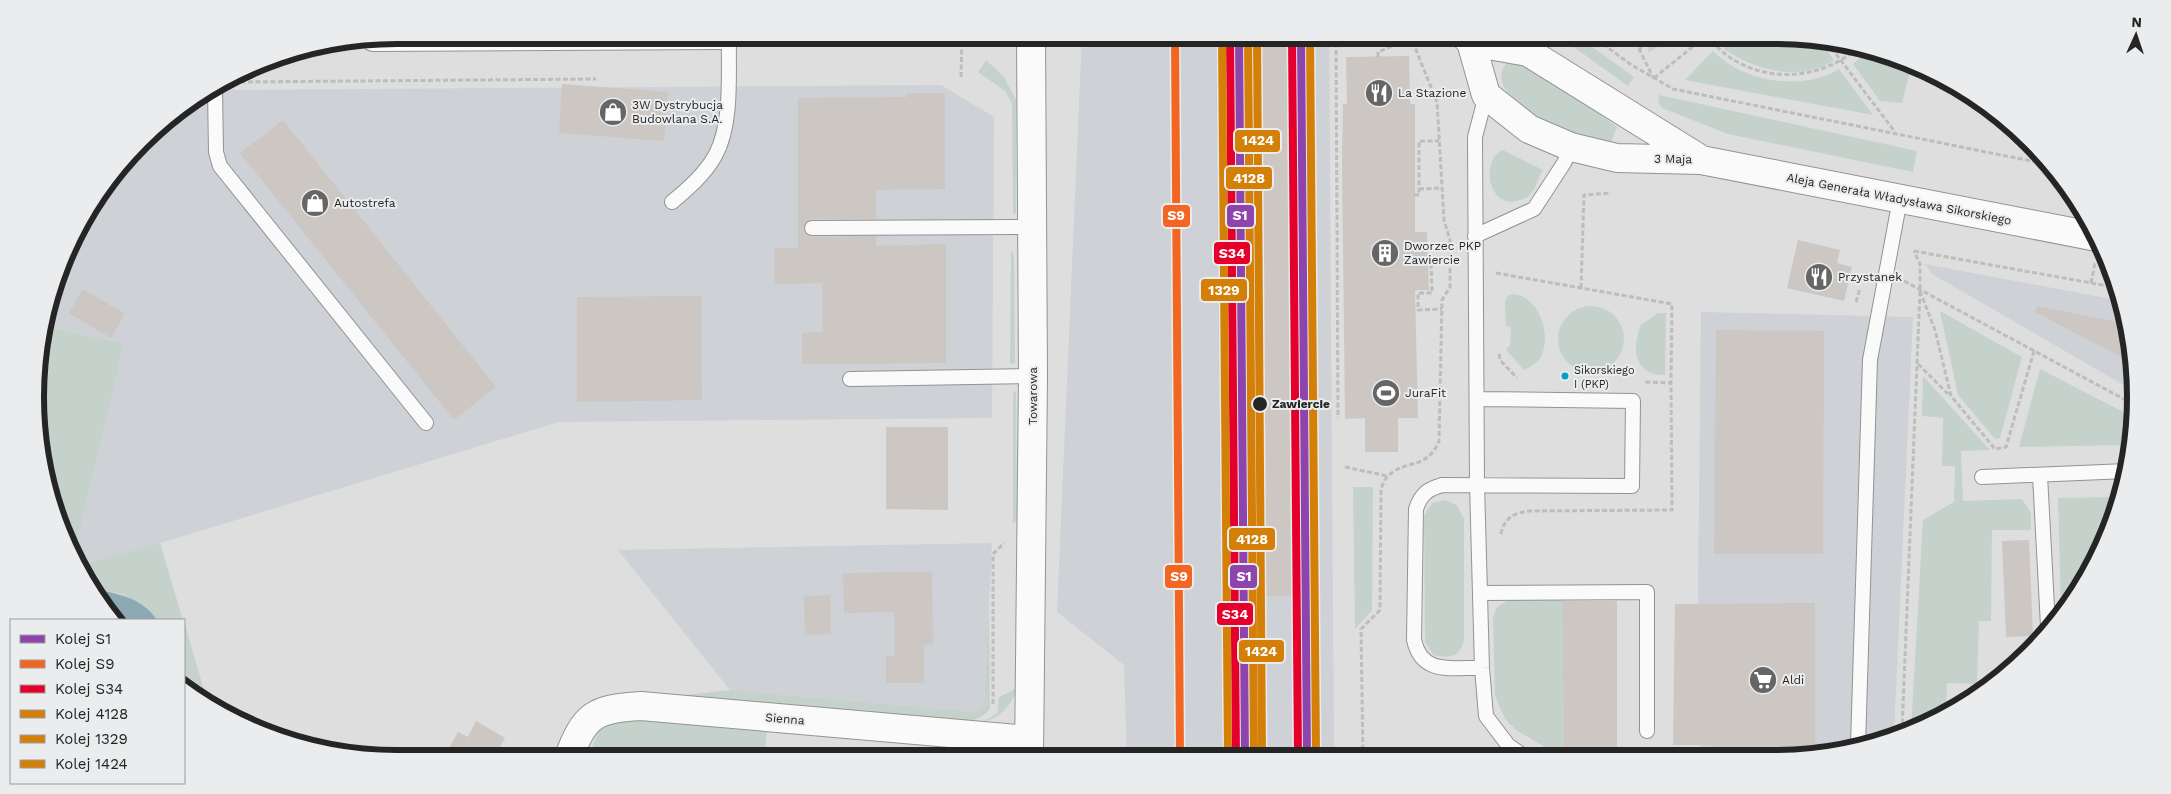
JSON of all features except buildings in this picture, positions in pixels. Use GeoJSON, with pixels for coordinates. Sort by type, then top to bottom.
{"type":"FeatureCollection","features":[{"type":"Feature","properties":{"kind":"street","name":"Towarowa"},"geometry":{"type":"LineString","coordinates":[[1029,749],[1033,376],[1031,44]]}},
{"type":"Feature","properties":{"kind":"street","name":"3 Maja"},"geometry":{"type":"LineString","coordinates":[[1470,44],[1486,95],[1529,128],[1571,147],[1617,158],[1701,160]]}},
{"type":"Feature","properties":{"kind":"street","name":"3 Maja"},"geometry":{"type":"LineString","coordinates":[[1494,44],[1528,52],[1701,160]]}},
{"type":"Feature","properties":{"kind":"street","name":"Aleja Generała Władysława Sikorskiego"},"geometry":{"type":"LineString","coordinates":[[1701,160],[1900,199],[2094,247]]}},
{"type":"Feature","properties":{"kind":"street","name":"Sienna"},"geometry":{"type":"LineString","coordinates":[[572,750],[581,728],[588,720],[614,708],[641,706],[1029,749]]}},
{"type":"Feature","properties":{"kind":"lane"},"geometry":{"type":"LineString","coordinates":[[672,202],[692,186],[716,154],[726,126],[729,44]]}},
{"type":"Feature","properties":{"kind":"lane"},"geometry":{"type":"LineString","coordinates":[[215,94],[216,152],[220,166],[426,423]]}},
{"type":"Feature","properties":{"kind":"lane"},"geometry":{"type":"LineString","coordinates":[[1486,95],[1475,137],[1477,484],[1482,668],[1486,716],[1508,745],[1516,750]]}},
{"type":"Feature","properties":{"kind":"lane"},"geometry":{"type":"LineString","coordinates":[[1475,236],[1534,209],[1564,163],[1571,147]]}},
{"type":"Feature","properties":{"kind":"lane"},"geometry":{"type":"LineString","coordinates":[[1858,740],[1870,360],[1900,199]]}},
{"type":"Feature","properties":{"kind":"lane"},"geometry":{"type":"LineString","coordinates":[[812,228],[1033,227]]}},
{"type":"Feature","properties":{"kind":"lane"},"geometry":{"type":"LineString","coordinates":[[850,378],[1033,376]]}},
{"type":"Feature","properties":{"kind":"lane"},"geometry":{"type":"LineString","coordinates":[[1478,399],[1632,401],[1632,486],[1442,485],[1430,488],[1420,498],[1416,509],[1414,640],[1417,652],[1424,662],[1432,667],[1482,668]]}},
{"type":"Feature","properties":{"kind":"lane"},"geometry":{"type":"LineString","coordinates":[[1982,477],[2119,471]]}},
{"type":"Feature","properties":{"kind":"lane"},"geometry":{"type":"LineString","coordinates":[[2040,475],[2048,620]]}},
{"type":"Feature","properties":{"kind":"lane"},"geometry":{"type":"LineString","coordinates":[[1480,593],[1647,592],[1647,731]]}},
{"type":"Feature","properties":{"kind":"path"},"geometry":{"type":"LineString","coordinates":[[961,77],[962,44]]}},
{"type":"Feature","properties":{"kind":"path"},"geometry":{"type":"LineString","coordinates":[[1336,44],[1338,418]]}},
{"type":"Feature","properties":{"kind":"path"},"geometry":{"type":"LineString","coordinates":[[1378,57],[1378,52],[1394,44]]}},
{"type":"Feature","properties":{"kind":"path"},"geometry":{"type":"LineString","coordinates":[[1363,750],[1361,629],[1380,610],[1381,489],[1388,476],[1399,469],[1422,462],[1434,453],[1438,441],[1442,300],[1450,287],[1450,240],[1444,220],[1437,102],[1413,44]]}},
{"type":"Feature","properties":{"kind":"path"},"geometry":{"type":"LineString","coordinates":[[1603,44],[1630,64],[1673,89],[2039,162]]}},
{"type":"Feature","properties":{"kind":"path"},"geometry":{"type":"LineString","coordinates":[[1636,44],[1654,78]]}},
{"type":"Feature","properties":{"kind":"path"},"geometry":{"type":"LineString","coordinates":[[1640,51],[1641,44]]}},
{"type":"Feature","properties":{"kind":"path"},"geometry":{"type":"LineString","coordinates":[[1654,78],[1696,44]]}},
{"type":"Feature","properties":{"kind":"path"},"geometry":{"type":"LineString","coordinates":[[1715,44],[1726,56],[1760,71],[1779,75],[1823,70],[1841,61],[1851,53]]}},
{"type":"Feature","properties":{"kind":"path"},"geometry":{"type":"LineString","coordinates":[[1832,49],[1895,133]]}},
{"type":"Feature","properties":{"kind":"path"},"geometry":{"type":"LineString","coordinates":[[237,82],[596,79]]}},
{"type":"Feature","properties":{"kind":"path"},"geometry":{"type":"LineString","coordinates":[[1414,195],[1419,195],[1419,141],[1439,141]]}},
{"type":"Feature","properties":{"kind":"path"},"geometry":{"type":"LineString","coordinates":[[1414,181],[1419,181]]}},
{"type":"Feature","properties":{"kind":"path"},"geometry":{"type":"LineString","coordinates":[[1419,188],[1442,188]]}},
{"type":"Feature","properties":{"kind":"path"},"geometry":{"type":"LineString","coordinates":[[1581,288],[1584,195],[1611,193]]}},
{"type":"Feature","properties":{"kind":"path"},"geometry":{"type":"LineString","coordinates":[[1902,726],[1920,290],[1920,264],[1914,251],[2110,286]]}},
{"type":"Feature","properties":{"kind":"path"},"geometry":{"type":"LineString","coordinates":[[2091,283],[2096,252]]}},
{"type":"Feature","properties":{"kind":"path"},"geometry":{"type":"LineString","coordinates":[[1426,261],[1450,261]]}},
{"type":"Feature","properties":{"kind":"path"},"geometry":{"type":"LineString","coordinates":[[1431,261],[1432,293],[1418,293],[1418,310],[1442,310]]}},
{"type":"Feature","properties":{"kind":"path"},"geometry":{"type":"LineString","coordinates":[[1886,270],[2127,401]]}},
{"type":"Feature","properties":{"kind":"path"},"geometry":{"type":"LineString","coordinates":[[1498,283],[1498,273],[1672,304],[1672,510],[1529,510],[1510,517],[1504,523],[1500,540]]}},
{"type":"Feature","properties":{"kind":"path"},"geometry":{"type":"LineString","coordinates":[[1920,290],[1935,330],[1951,396]]}},
{"type":"Feature","properties":{"kind":"path"},"geometry":{"type":"LineString","coordinates":[[1918,364],[1951,396],[1995,449],[2006,447],[2034,350]]}},
{"type":"Feature","properties":{"kind":"path"},"geometry":{"type":"LineString","coordinates":[[1498,351],[1500,360],[1513,375],[1521,380]]}},
{"type":"Feature","properties":{"kind":"path"},"geometry":{"type":"LineString","coordinates":[[1633,382],[1671,383]]}},
{"type":"Feature","properties":{"kind":"path"},"geometry":{"type":"LineString","coordinates":[[1345,467],[1388,476]]}},
{"type":"Feature","properties":{"kind":"path"},"geometry":{"type":"LineString","coordinates":[[993,704],[993,554],[1006,540]]}},
{"type":"Feature","properties":{"kind":"shaded area"},"geometry":{"type":"Polygon","coordinates":[[[1082,44],[1329,44],[1334,750],[1127,750],[1124,665],[1057,612],[1082,44]]]}},
{"type":"Feature","properties":{"kind":"shaded area"},"geometry":{"type":"Polygon","coordinates":[[[1570,44],[1588,44],[1634,77],[1628,86],[1570,44]]]}},
{"type":"Feature","properties":{"kind":"shaded area"},"geometry":{"type":"Polygon","coordinates":[[[1649,44],[1664,44],[1648,52],[1649,44]]]}},
{"type":"Feature","properties":{"kind":"shaded area"},"geometry":{"type":"Polygon","coordinates":[[[1774,44],[1820,47],[1825,48],[1834,60],[1821,67],[1806,71],[1775,70],[1745,61],[1720,45],[1774,44]]]}},
{"type":"Feature","properties":{"kind":"shaded area"},"geometry":{"type":"Polygon","coordinates":[[[1713,51],[1726,62],[1740,70],[1773,80],[1791,82],[1808,80],[1824,76],[1839,69],[1873,115],[1685,80],[1713,51]]]}},
{"type":"Feature","properties":{"kind":"shaded area"},"geometry":{"type":"Polygon","coordinates":[[[1862,55],[1888,62],[1910,71],[1902,103],[1880,101],[1853,64],[1862,55]]]}},
{"type":"Feature","properties":{"kind":"shaded area"},"geometry":{"type":"Polygon","coordinates":[[[1511,59],[1526,61],[1617,127],[1611,142],[1582,137],[1562,130],[1533,115],[1520,105],[1508,94],[1502,82],[1502,71],[1511,59]]]}},
{"type":"Feature","properties":{"kind":"shaded area"},"geometry":{"type":"Polygon","coordinates":[[[986,60],[1004,77],[1016,100],[1016,214],[1013,214],[1012,104],[1005,91],[978,72],[986,60]]]}},
{"type":"Feature","properties":{"kind":"shaded area"},"geometry":{"type":"Polygon","coordinates":[[[941,85],[994,117],[992,418],[559,422],[160,543],[85,563],[76,545],[124,344],[51,327],[62,283],[91,220],[131,164],[164,131],[222,90],[941,85]]]}},
{"type":"Feature","properties":{"kind":"shaded area"},"geometry":{"type":"Polygon","coordinates":[[[1659,95],[1917,151],[1913,172],[1728,134],[1662,108],[1658,102],[1659,95]]]}},
{"type":"Feature","properties":{"kind":"shaded area"},"geometry":{"type":"Polygon","coordinates":[[[1503,150],[1543,170],[1532,192],[1526,198],[1506,201],[1493,190],[1490,181],[1492,163],[1496,155],[1503,150]]]}},
{"type":"Feature","properties":{"kind":"shaded area"},"geometry":{"type":"Polygon","coordinates":[[[1011,250],[1014,255],[1015,363],[1010,364],[1011,250]]]}},
{"type":"Feature","properties":{"kind":"shaded area"},"geometry":{"type":"Polygon","coordinates":[[[1925,264],[2113,299],[2124,351],[2127,387],[1932,274],[1925,264]]]}},
{"type":"Feature","properties":{"kind":"shaded area"},"geometry":{"type":"Polygon","coordinates":[[[1512,294],[1522,296],[1537,309],[1544,329],[1544,350],[1535,364],[1524,370],[1506,350],[1510,345],[1511,327],[1506,326],[1505,301],[1512,294]]]}},
{"type":"Feature","properties":{"kind":"shaded area"},"geometry":{"type":"Polygon","coordinates":[[[1584,306],[1598,306],[1610,311],[1619,320],[1624,332],[1622,352],[1615,363],[1598,372],[1584,372],[1572,367],[1563,358],[1558,346],[1558,332],[1563,320],[1572,311],[1584,306]]]}},
{"type":"Feature","properties":{"kind":"shaded area"},"geometry":{"type":"Polygon","coordinates":[[[1940,311],[2022,357],[2000,438],[1995,439],[1958,395],[1940,311]]]}},
{"type":"Feature","properties":{"kind":"shaded area"},"geometry":{"type":"Polygon","coordinates":[[[1701,312],[1913,317],[1894,729],[1865,738],[1820,747],[1774,750],[1700,750],[1698,598],[1701,312]]]}},
{"type":"Feature","properties":{"kind":"shaded area"},"geometry":{"type":"Polygon","coordinates":[[[1658,313],[1666,313],[1665,375],[1647,371],[1641,366],[1636,351],[1636,343],[1641,325],[1658,313]]]}},
{"type":"Feature","properties":{"kind":"shaded area"},"geometry":{"type":"Polygon","coordinates":[[[51,327],[124,344],[76,545],[62,511],[47,443],[44,397],[47,351],[51,327]]]}},
{"type":"Feature","properties":{"kind":"shaded area"},"geometry":{"type":"Polygon","coordinates":[[[2040,369],[2126,414],[2124,445],[2019,447],[2040,369]]]}},
{"type":"Feature","properties":{"kind":"shaded area"},"geometry":{"type":"Polygon","coordinates":[[[1923,376],[1990,450],[1961,451],[1963,501],[2022,499],[2031,513],[2031,530],[1992,530],[1991,621],[1979,621],[1977,684],[1947,683],[1946,705],[1911,722],[1923,520],[1954,502],[1955,466],[1942,466],[1943,418],[1922,416],[1923,376]]]}},
{"type":"Feature","properties":{"kind":"shaded area"},"geometry":{"type":"Polygon","coordinates":[[[1016,391],[1017,520],[1013,524],[1013,393],[1016,391]]]}},
{"type":"Feature","properties":{"kind":"shaded area"},"geometry":{"type":"Polygon","coordinates":[[[1353,487],[1373,487],[1372,610],[1355,629],[1353,487]]]}},
{"type":"Feature","properties":{"kind":"shaded area"},"geometry":{"type":"Polygon","coordinates":[[[2113,497],[2109,511],[2091,553],[2061,603],[2058,498],[2113,497]]]}},
{"type":"Feature","properties":{"kind":"shaded area"},"geometry":{"type":"Polygon","coordinates":[[[1445,500],[1457,505],[1464,519],[1464,640],[1457,653],[1444,657],[1433,655],[1425,641],[1424,516],[1432,503],[1445,500]]]}},
{"type":"Feature","properties":{"kind":"shaded area"},"geometry":{"type":"Polygon","coordinates":[[[160,543],[183,619],[156,619],[124,595],[101,590],[85,563],[160,543]]]}},
{"type":"Feature","properties":{"kind":"shaded area"},"geometry":{"type":"Polygon","coordinates":[[[992,543],[984,704],[977,712],[730,690],[618,550],[992,543]]]}},
{"type":"Feature","properties":{"kind":"shaded area"},"geometry":{"type":"Polygon","coordinates":[[[1509,599],[1562,599],[1564,750],[1550,750],[1516,730],[1505,719],[1495,696],[1493,618],[1496,608],[1509,599]]]}},
{"type":"Feature","properties":{"kind":"shaded area"},"geometry":{"type":"Polygon","coordinates":[[[989,607],[990,709],[968,724],[669,697],[730,690],[977,712],[984,704],[989,607]]]}},
{"type":"Feature","properties":{"kind":"shaded area"},"geometry":{"type":"Polygon","coordinates":[[[185,624],[205,694],[185,679],[185,624]]]}},
{"type":"Feature","properties":{"kind":"shaded area"},"geometry":{"type":"Polygon","coordinates":[[[1017,688],[1005,710],[983,722],[997,713],[999,697],[1017,688]]]}},
{"type":"Feature","properties":{"kind":"shaded area"},"geometry":{"type":"Polygon","coordinates":[[[640,720],[767,732],[765,750],[591,750],[599,730],[618,721],[640,720]]]}},
{"type":"Feature","properties":{"kind":"shaded area"},"geometry":{"type":"Polygon","coordinates":[[[1700,747],[1700,750],[1564,750],[1700,747]]]}},
{"type":"Feature","properties":{"kind":"water"},"geometry":{"type":"Polygon","coordinates":[[[102,591],[136,601],[151,612],[156,619],[122,619],[102,591]]]}},
{"type":"Feature","properties":{"kind":"railway"},"geometry":{"type":"LineString","coordinates":[[1218,44],[1224,750]]}},
{"type":"Feature","properties":{"kind":"rail line","name":"S9"},"geometry":{"type":"LineString","coordinates":[[1175,44],[1180,750]]}},
{"type":"Feature","properties":{"kind":"rail line","name":"1329"},"geometry":{"type":"LineString","coordinates":[[1222,44],[1228,750]]}},
{"type":"Feature","properties":{"kind":"rail line","name":"S34"},"geometry":{"type":"LineString","coordinates":[[1230,44],[1236,750]]}},
{"type":"Feature","properties":{"kind":"rail line","name":"S1"},"geometry":{"type":"LineString","coordinates":[[1239,44],[1245,750]]}},
{"type":"Feature","properties":{"kind":"rail line","name":"4128"},"geometry":{"type":"LineString","coordinates":[[1248,44],[1254,750]]}},
{"type":"Feature","properties":{"kind":"rail line","name":"1424"},"geometry":{"type":"LineString","coordinates":[[1257,44],[1262,750]]}},
{"type":"Feature","properties":{"kind":"rail line","name":"S34"},"geometry":{"type":"LineString","coordinates":[[1292,44],[1298,750]]}},
{"type":"Feature","properties":{"kind":"rail line","name":"S1"},"geometry":{"type":"LineString","coordinates":[[1301,44],[1307,750]]}},
{"type":"Feature","properties":{"kind":"rail line","name":"4128"},"geometry":{"type":"LineString","coordinates":[[1310,44],[1316,750]]}},
{"type":"Feature","properties":{"kind":"place","name":"La Stazione"},"geometry":{"type":"Point","coordinates":[1379,93]}},
{"type":"Feature","properties":{"kind":"place","name":"3W Dystrybucja Budowlana S.A."},"geometry":{"type":"Point","coordinates":[613,112]}},
{"type":"Feature","properties":{"kind":"place","name":"Autostrefa"},"geometry":{"type":"Point","coordinates":[315,203]}},
{"type":"Feature","properties":{"kind":"place","name":"Dworzec PKP Zawiercie"},"geometry":{"type":"Point","coordinates":[1385,253]}},
{"type":"Feature","properties":{"kind":"place","name":"Przystanek"},"geometry":{"type":"Point","coordinates":[1819,277]}},
{"type":"Feature","properties":{"kind":"place","name":"Sikorskiego I (PKP)"},"geometry":{"type":"Point","coordinates":[1565,376]}},
{"type":"Feature","properties":{"kind":"place","name":"JuraFit"},"geometry":{"type":"Point","coordinates":[1386,393]}},
{"type":"Feature","properties":{"kind":"place","name":"Zawiercie"},"geometry":{"type":"Point","coordinates":[1260,404]}},
{"type":"Feature","properties":{"kind":"place","name":"Aldi"},"geometry":{"type":"Point","coordinates":[1763,680]}}]}
